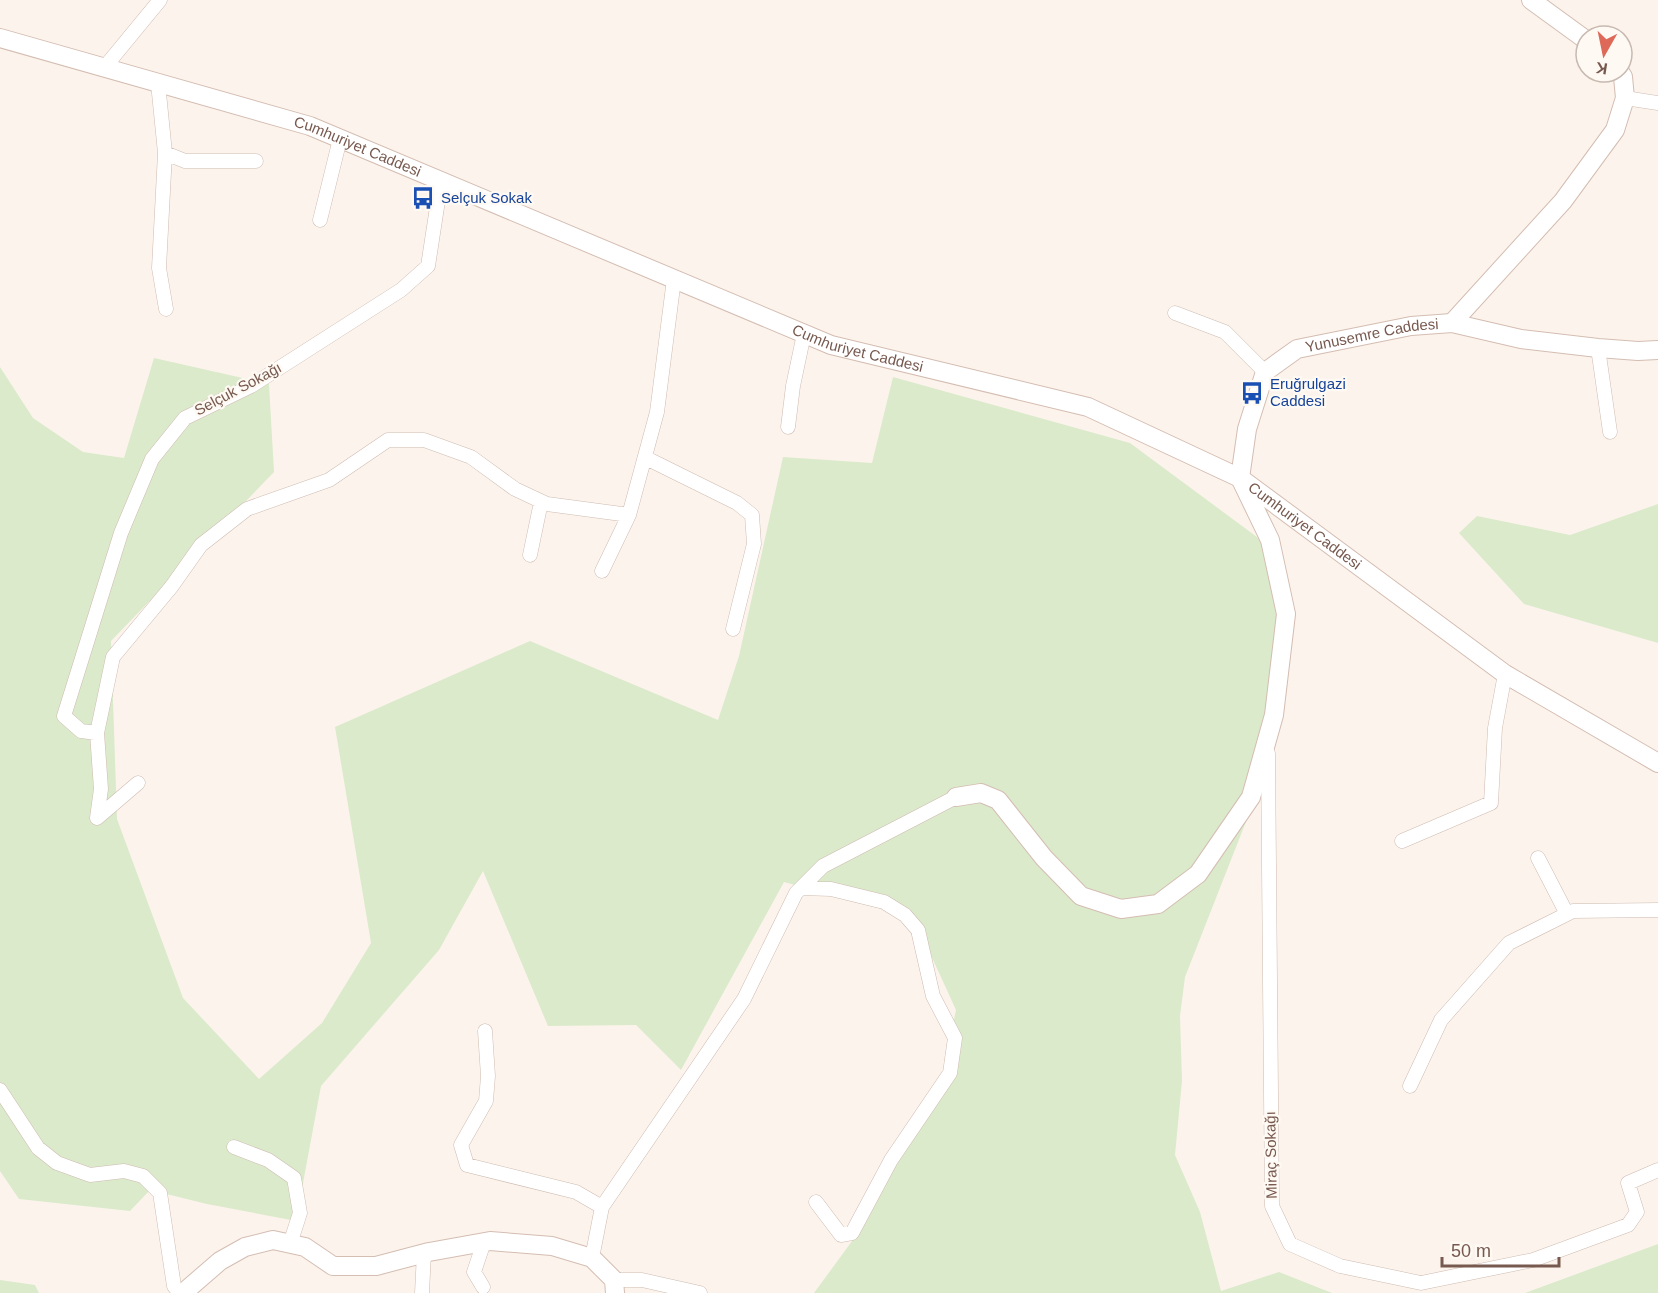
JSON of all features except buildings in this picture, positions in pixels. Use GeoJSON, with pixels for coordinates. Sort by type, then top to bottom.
{"type":"FeatureCollection","features":[{"type":"Feature","properties":{"kind":"street"},"geometry":{"type":"LineString","coordinates":[[104,68],[160,0]]}},
{"type":"Feature","properties":{"kind":"street"},"geometry":{"type":"LineString","coordinates":[[1531,0],[1574,31]]}},
{"type":"Feature","properties":{"kind":"street","name":"Cumhuriyet Caddesi"},"geometry":{"type":"LineString","coordinates":[[0,38],[310,126],[831,345],[1089,406],[1240,478],[1505,674],[1658,763]]}},
{"type":"Feature","properties":{"kind":"street"},"geometry":{"type":"LineString","coordinates":[[158,83],[165,153],[159,268],[166,309]]}},
{"type":"Feature","properties":{"kind":"street"},"geometry":{"type":"LineString","coordinates":[[1452,323],[1563,201],[1615,130],[1625,98],[1624,84]]}},
{"type":"Feature","properties":{"kind":"street"},"geometry":{"type":"LineString","coordinates":[[1625,98],[1658,103]]}},
{"type":"Feature","properties":{"kind":"street"},"geometry":{"type":"LineString","coordinates":[[320,220],[340,139]]}},
{"type":"Feature","properties":{"kind":"street"},"geometry":{"type":"LineString","coordinates":[[165,153],[185,161],[256,161]]}},
{"type":"Feature","properties":{"kind":"street","name":"Selçuk Sokağı"},"geometry":{"type":"LineString","coordinates":[[98,733],[81,731],[64,716],[121,533],[152,459],[185,418],[250,386],[401,290],[428,266],[441,181]]}},
{"type":"Feature","properties":{"kind":"street"},"geometry":{"type":"LineString","coordinates":[[602,571],[629,515],[646,458],[657,412],[674,279]]}},
{"type":"Feature","properties":{"kind":"street"},"geometry":{"type":"LineString","coordinates":[[592,1258],[602,1207],[744,999],[796,893],[823,866],[956,796],[981,793],[998,800],[1044,858],[1081,896],[1121,909],[1158,904],[1198,874],[1251,797],[1274,715],[1286,614],[1270,540],[1240,478],[1247,429],[1265,372],[1225,332],[1175,313]]}},
{"type":"Feature","properties":{"kind":"street","name":"Yunusemre Caddesi"},"geometry":{"type":"LineString","coordinates":[[1265,372],[1297,349],[1411,326],[1452,323],[1521,339],[1598,348],[1658,350]]}},
{"type":"Feature","properties":{"kind":"street"},"geometry":{"type":"LineString","coordinates":[[788,427],[793,386],[804,334]]}},
{"type":"Feature","properties":{"kind":"street"},"geometry":{"type":"LineString","coordinates":[[1598,348],[1610,432]]}},
{"type":"Feature","properties":{"kind":"street"},"geometry":{"type":"LineString","coordinates":[[138,783],[96,818],[101,789],[98,733],[113,657],[172,586],[201,544],[246,509],[329,480],[388,440],[424,440],[471,458],[515,489],[541,501],[576,510],[629,515]]}},
{"type":"Feature","properties":{"kind":"street"},"geometry":{"type":"LineString","coordinates":[[646,458],[737,503],[752,515],[754,544],[733,629]]}},
{"type":"Feature","properties":{"kind":"street"},"geometry":{"type":"LineString","coordinates":[[530,555],[541,501]]}},
{"type":"Feature","properties":{"kind":"street"},"geometry":{"type":"LineString","coordinates":[[1402,841],[1491,803],[1495,728],[1505,674]]}},
{"type":"Feature","properties":{"kind":"street","name":"Miraç Sokağı"},"geometry":{"type":"LineString","coordinates":[[1268,736],[1272,1206],[1290,1244],[1340,1266],[1421,1284],[1533,1260],[1628,1225],[1637,1212],[1628,1183],[1658,1170]]}},
{"type":"Feature","properties":{"kind":"street"},"geometry":{"type":"LineString","coordinates":[[1538,858],[1567,914]]}},
{"type":"Feature","properties":{"kind":"street"},"geometry":{"type":"LineString","coordinates":[[801,888],[831,889],[884,902],[905,915],[918,930],[933,996],[955,1038],[950,1073],[891,1160],[852,1233],[841,1235],[816,1202]]}},
{"type":"Feature","properties":{"kind":"street"},"geometry":{"type":"LineString","coordinates":[[1410,1086],[1441,1020],[1509,943],[1573,910],[1658,910]]}},
{"type":"Feature","properties":{"kind":"street"},"geometry":{"type":"LineString","coordinates":[[485,1031],[488,1076],[486,1101],[461,1145],[467,1165],[576,1192],[602,1207]]}},
{"type":"Feature","properties":{"kind":"street"},"geometry":{"type":"LineString","coordinates":[[0,1090],[38,1148],[57,1163],[90,1174],[124,1171],[143,1176],[160,1193],[174,1286],[181,1293],[220,1261],[245,1247],[273,1240],[305,1247],[333,1266],[376,1266],[490,1240],[552,1246],[592,1258],[614,1287],[642,1280],[700,1293]]}},
{"type":"Feature","properties":{"kind":"street"},"geometry":{"type":"LineString","coordinates":[[234,1147],[268,1160],[294,1178],[300,1213],[290,1244]]}},
{"type":"Feature","properties":{"kind":"street"},"geometry":{"type":"LineString","coordinates":[[483,1287],[474,1272],[484,1242]]}},
{"type":"Feature","properties":{"kind":"street"},"geometry":{"type":"LineString","coordinates":[[422,1293],[424,1254]]}},
{"type":"Feature","properties":{"kind":"green space"},"geometry":{"type":"Polygon","coordinates":[[[154,358],[269,384],[274,472],[111,641],[117,819],[183,998],[259,1079],[322,1023],[371,943],[335,727],[530,641],[718,720],[739,656],[783,457],[872,463],[893,377],[1130,443],[1261,540],[1283,637],[1249,814],[1185,977],[1180,1016],[1182,1081],[1175,1155],[1200,1212],[1221,1291],[1279,1272],[1332,1293],[814,1293],[855,1237],[942,1075],[956,1010],[914,918],[784,882],[681,1070],[636,1025],[548,1026],[483,871],[439,950],[321,1086],[296,1221],[207,1204],[150,1190],[130,1211],[19,1199],[0,1171],[0,367],[33,418],[83,452],[124,458],[154,358]]]}},
{"type":"Feature","properties":{"kind":"green space"},"geometry":{"type":"Polygon","coordinates":[[[1658,504],[1658,643],[1524,604],[1459,533],[1477,516],[1570,535],[1658,504]]]}},
{"type":"Feature","properties":{"kind":"green space"},"geometry":{"type":"Polygon","coordinates":[[[1658,1244],[1658,1293],[1525,1293],[1658,1244]]]}},
{"type":"Feature","properties":{"kind":"green space"},"geometry":{"type":"Polygon","coordinates":[[[0,1280],[35,1285],[39,1293],[0,1293],[0,1280]]]}},
{"type":"Feature","properties":{"kind":"place","name":"Selçuk Sokak"},"geometry":{"type":"Point","coordinates":[423,198]}},
{"type":"Feature","properties":{"kind":"place","name":"Eruğrulgazi Caddesi"},"geometry":{"type":"Point","coordinates":[1252,393]}}]}
